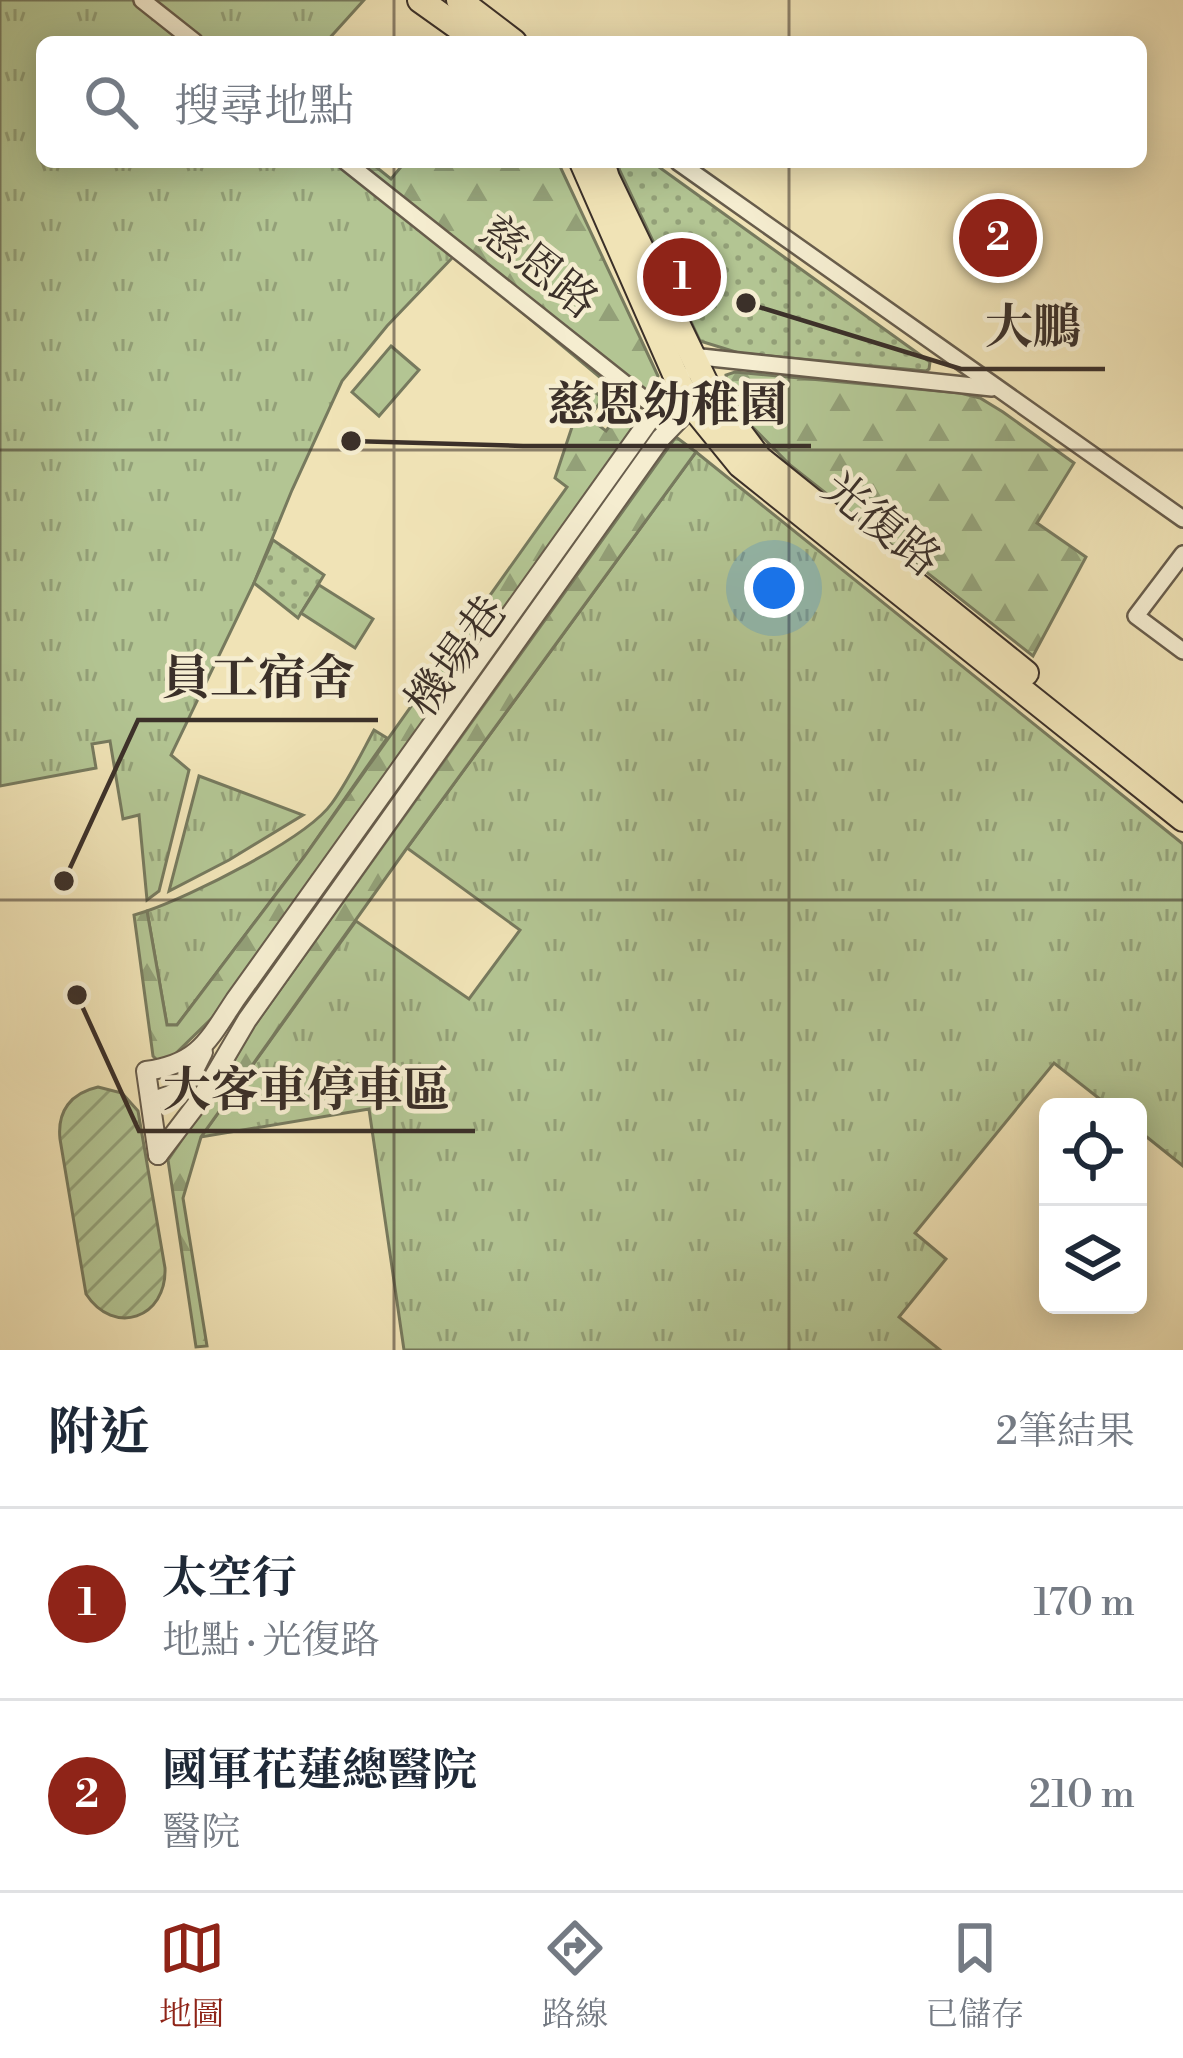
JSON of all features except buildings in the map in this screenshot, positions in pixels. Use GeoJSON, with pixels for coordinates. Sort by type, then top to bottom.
{"type":"FeatureCollection","features":[{"type":"Feature","properties":{"kind":"main road"},"geometry":{"type":"LineString","coordinates":[[420,0],[470,36]]}},
{"type":"Feature","properties":{"kind":"main road"},"geometry":{"type":"LineString","coordinates":[[459,0],[506,36]]}},
{"type":"Feature","properties":{"kind":"main road","name":"光復路"},"geometry":{"type":"LineString","coordinates":[[585,168],[678,381],[759,458],[1183,798]]}},
{"type":"Feature","properties":{"kind":"main road","name":"光復路"},"geometry":{"type":"LineString","coordinates":[[604,168],[692,356],[701,400],[740,465],[1183,819]]}},
{"type":"Feature","properties":{"kind":"street"},"geometry":{"type":"LineString","coordinates":[[142,0],[187,36]]}},
{"type":"Feature","properties":{"kind":"street","name":"慈恩路"},"geometry":{"type":"LineString","coordinates":[[354,168],[657,409]]}},
{"type":"Feature","properties":{"kind":"street"},"geometry":{"type":"LineString","coordinates":[[686,168],[1183,519]]}},
{"type":"Feature","properties":{"kind":"street"},"geometry":{"type":"LineString","coordinates":[[692,356],[995,388]]}},
{"type":"Feature","properties":{"kind":"street","name":"機場巷"},"geometry":{"type":"LineString","coordinates":[[211,1037],[183,1063],[146,1071],[158,1155],[200,1100],[248,1020],[613,489],[692,356]]}},
{"type":"Feature","properties":{"kind":"street"},"geometry":{"type":"LineString","coordinates":[[657,409],[701,400]]}},
{"type":"Feature","properties":{"kind":"street","name":"機場巷"},"geometry":{"type":"LineString","coordinates":[[151,1101],[174,1096],[182,1089],[235,1000],[613,489],[701,400]]}},
{"type":"Feature","properties":{"kind":"street"},"geometry":{"type":"LineString","coordinates":[[1183,554],[1136,616],[1183,651]]}},
{"type":"Feature","properties":{"kind":"green space"},"geometry":{"type":"Polygon","coordinates":[[[0,0],[364,0],[331,36],[36,36],[36,168],[349,168],[455,255],[342,381],[254,583],[171,755],[189,770],[159,891],[147,900],[139,815],[123,819],[110,741],[92,744],[96,768],[0,786],[0,0]]]}},
{"type":"Feature","properties":{"kind":"green space"},"geometry":{"type":"Polygon","coordinates":[[[349,168],[377,168],[391,179],[400,168],[561,168],[658,376],[639,410],[349,168]]]}},
{"type":"Feature","properties":{"kind":"green space"},"geometry":{"type":"Polygon","coordinates":[[[660,168],[930,362],[929,369],[739,353],[700,341],[619,169],[660,168]]]}},
{"type":"Feature","properties":{"kind":"green space"},"geometry":{"type":"Polygon","coordinates":[[[391,346],[419,370],[379,416],[352,392],[391,346]]]}},
{"type":"Feature","properties":{"kind":"green space"},"geometry":{"type":"Polygon","coordinates":[[[735,372],[980,398],[1074,463],[1037,523],[1086,557],[1033,656],[790,465],[729,403],[726,375],[735,372]]]}},
{"type":"Feature","properties":{"kind":"green space"},"geometry":{"type":"Polygon","coordinates":[[[592,390],[603,398],[589,418],[606,431],[620,412],[635,426],[212,1018],[168,1061],[159,1062],[153,1056],[134,915],[147,911],[167,1025],[177,1025],[304,857],[567,487],[555,478],[582,397],[592,390]]]}},
{"type":"Feature","properties":{"kind":"green space"},"geometry":{"type":"Polygon","coordinates":[[[676,437],[696,452],[201,1137],[183,1198],[207,1346],[196,1347],[168,1160],[252,1029],[676,437]]]}},
{"type":"Feature","properties":{"kind":"green space"},"geometry":{"type":"Polygon","coordinates":[[[696,452],[1183,844],[1183,1166],[1147,1137],[1147,1098],[1099,1098],[1054,1063],[915,1233],[946,1259],[899,1317],[940,1350],[404,1350],[369,1109],[201,1137],[356,921],[469,999],[520,930],[407,848],[696,452]]]}},
{"type":"Feature","properties":{"kind":"green space"},"geometry":{"type":"Polygon","coordinates":[[[273,540],[324,575],[298,618],[254,583],[273,540]]]}},
{"type":"Feature","properties":{"kind":"green space"},"geometry":{"type":"Polygon","coordinates":[[[319,585],[373,619],[355,648],[301,613],[319,585]]]}},
{"type":"Feature","properties":{"kind":"green space"},"geometry":{"type":"Polygon","coordinates":[[[374,730],[387,738],[304,857],[177,1025],[167,1025],[147,911],[246,865],[299,833],[332,803],[374,730]]]}},
{"type":"Feature","properties":{"kind":"green space"},"geometry":{"type":"Polygon","coordinates":[[[199,776],[303,815],[169,891],[199,776]]]}},
{"type":"Feature","properties":{"kind":"green space"},"geometry":{"type":"Polygon","coordinates":[[[98,1087],[122,1093],[138,1111],[165,1268],[163,1285],[148,1310],[124,1318],[110,1315],[86,1294],[60,1139],[68,1105],[98,1087]]]}},
{"type":"Feature","properties":{"kind":"place","name":"國軍花蓮總醫院"},"geometry":{"type":"Point","coordinates":[998,238]}},
{"type":"Feature","properties":{"kind":"place","name":"太空行"},"geometry":{"type":"Point","coordinates":[682,277]}},
{"type":"Feature","properties":{"kind":"place","name":"大鵬"},"geometry":{"type":"Point","coordinates":[746,303]}},
{"type":"Feature","properties":{"kind":"place","name":"慈恩幼稚園"},"geometry":{"type":"Point","coordinates":[351,441]}},
{"type":"Feature","properties":{"kind":"place","name":"員工宿舍"},"geometry":{"type":"Point","coordinates":[64,881]}},
{"type":"Feature","properties":{"kind":"place","name":"大客車停車區"},"geometry":{"type":"Point","coordinates":[77,995]}}]}
